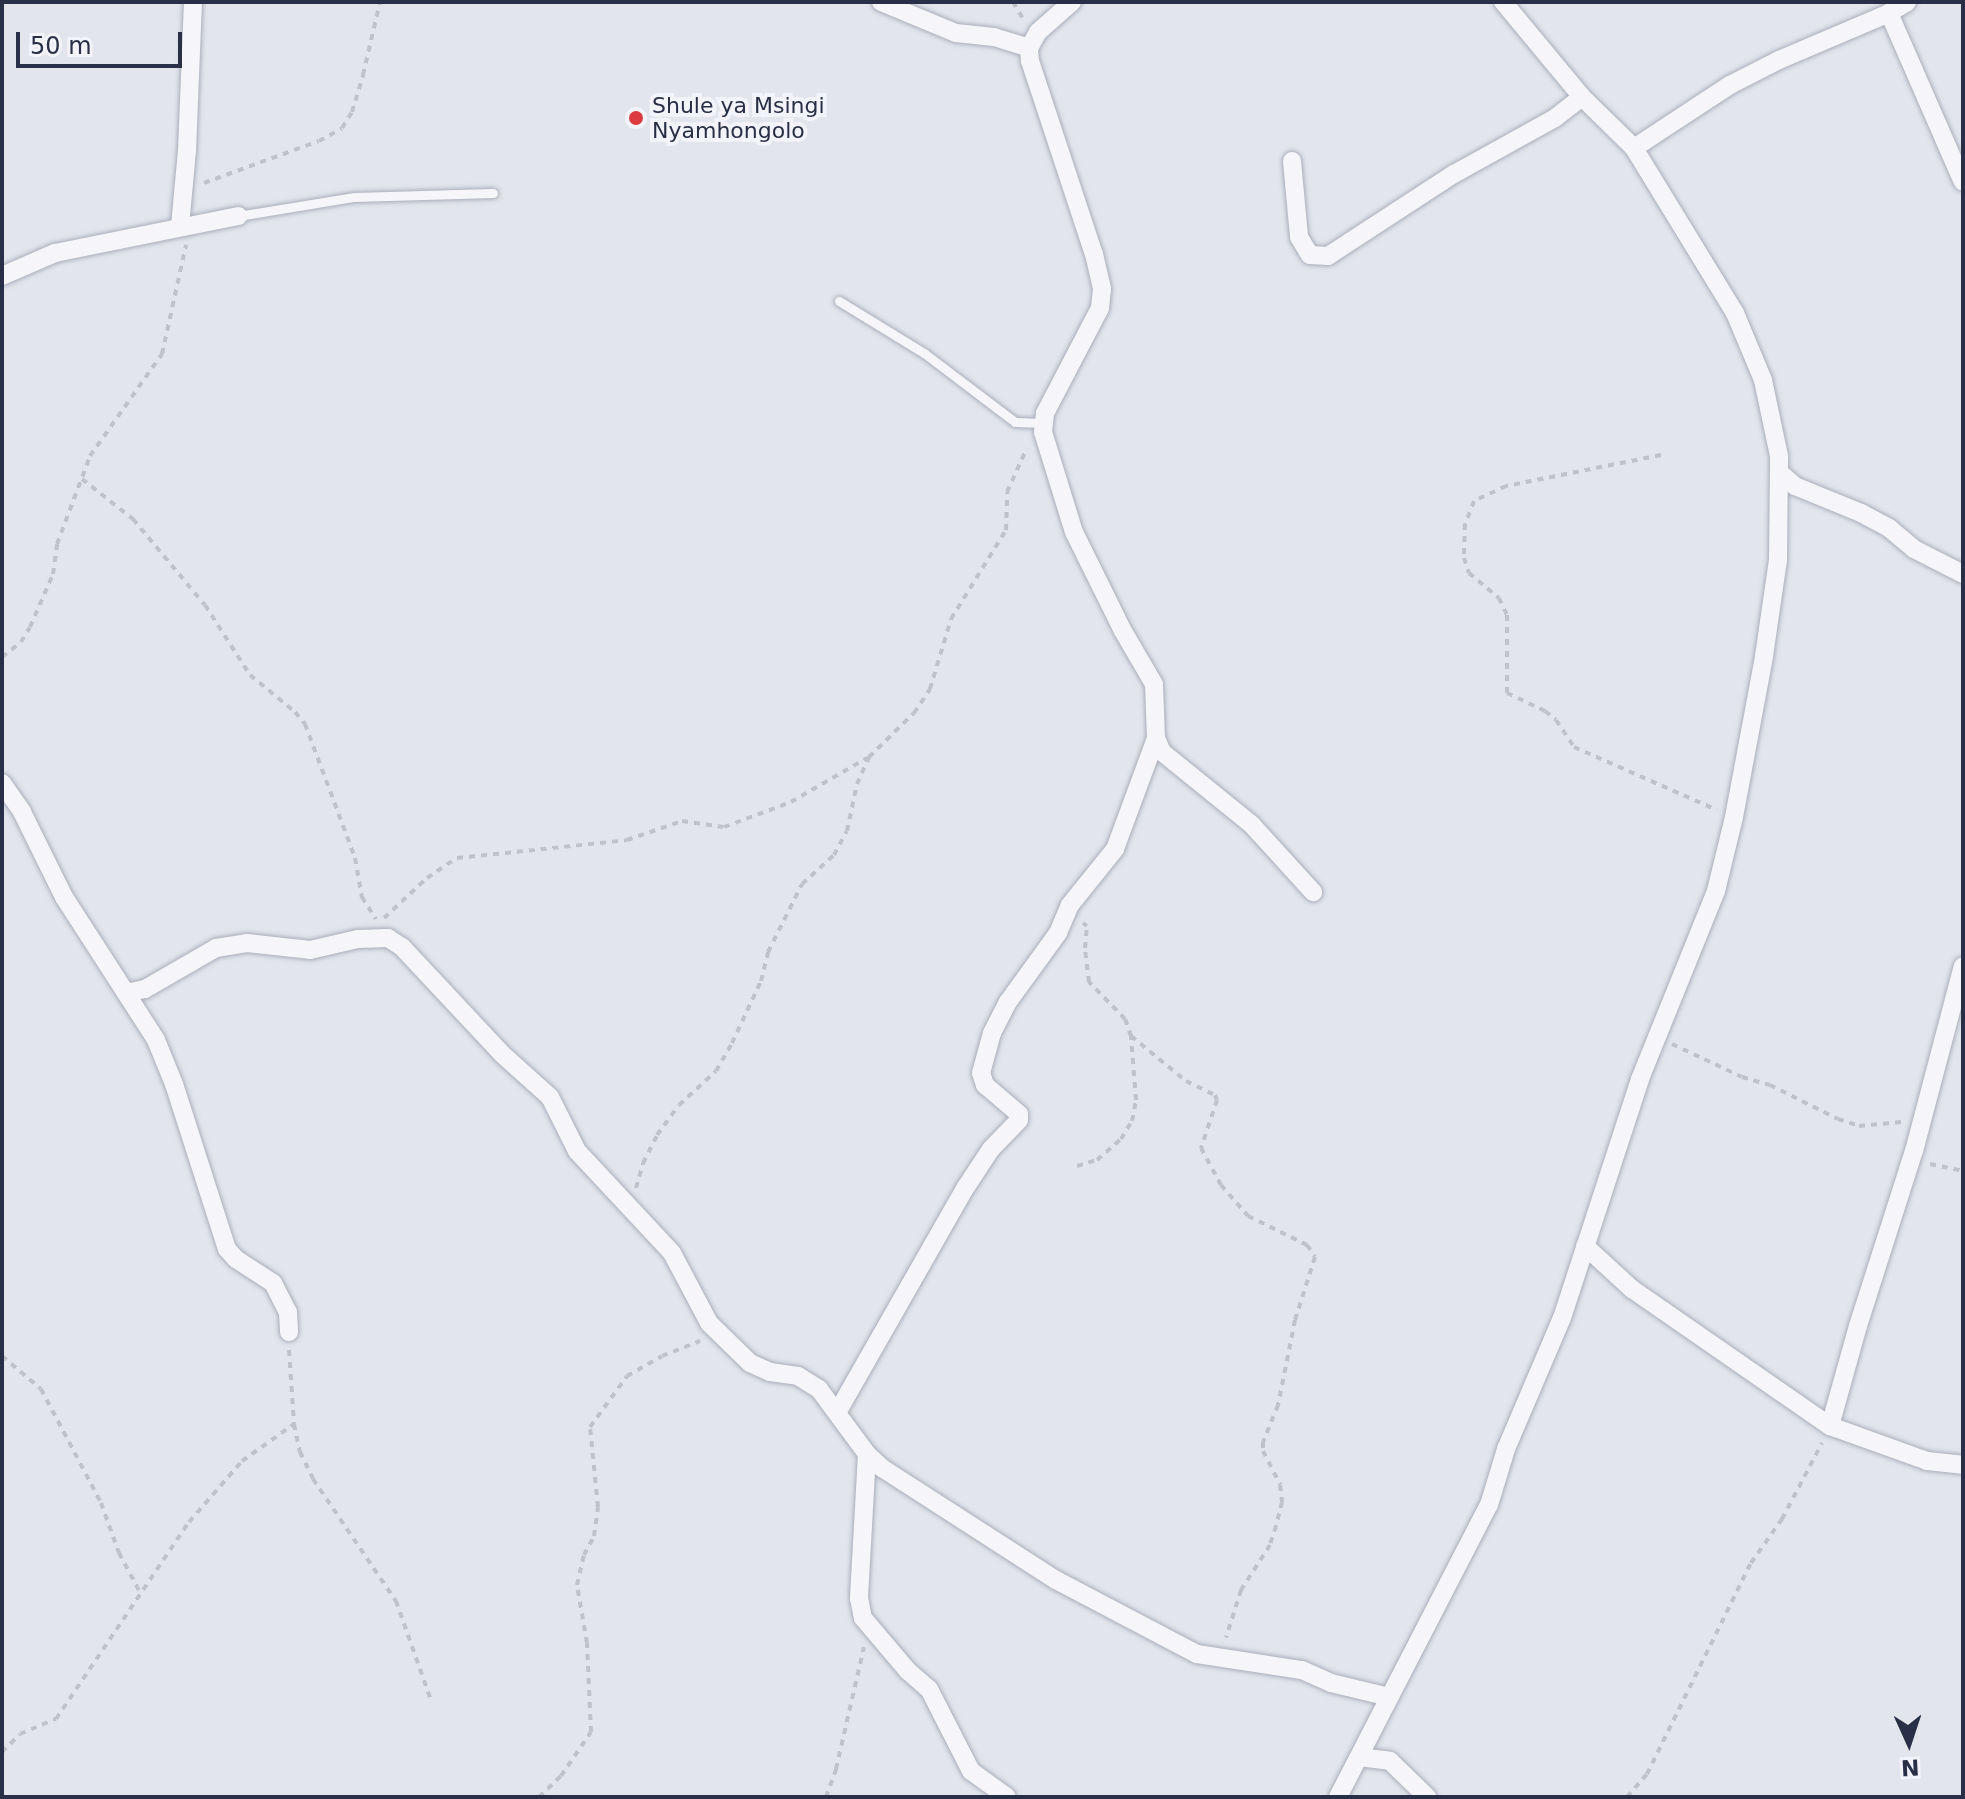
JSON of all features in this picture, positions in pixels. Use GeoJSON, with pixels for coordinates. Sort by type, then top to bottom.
{"type":"FeatureCollection","features":[{"type":"Feature","properties":{"kind":"street"},"geometry":{"type":"LineString","coordinates":[[185,224],[193,2]]}},
{"type":"Feature","properties":{"kind":"street"},"geometry":{"type":"LineString","coordinates":[[881,2],[956,33],[994,37],[1029,48]]}},
{"type":"Feature","properties":{"kind":"street"},"geometry":{"type":"LineString","coordinates":[[1072,2],[1038,32],[1029,48],[1030,61],[1094,254],[1102,289],[1100,308],[1042,428],[1074,532],[1123,631],[1154,684],[1156,738],[1162,752],[1252,825],[1313,892]]}},
{"type":"Feature","properties":{"kind":"street"},"geometry":{"type":"LineString","coordinates":[[1338,1797],[1489,1505],[1506,1449],[1562,1318],[1623,1127],[1716,891],[1734,817],[1776,574],[1780,473],[1763,380],[1735,313],[1634,148],[1582,97],[1503,2]]}},
{"type":"Feature","properties":{"kind":"street"},"geometry":{"type":"LineString","coordinates":[[1634,148],[1730,85],[1907,2]]}},
{"type":"Feature","properties":{"kind":"street"},"geometry":{"type":"LineString","coordinates":[[1889,13],[1963,182]]}},
{"type":"Feature","properties":{"kind":"street"},"geometry":{"type":"LineString","coordinates":[[1292,161],[1299,237],[1310,255],[1328,256],[1480,158],[1555,118],[1582,97]]}},
{"type":"Feature","properties":{"kind":"street"},"geometry":{"type":"LineString","coordinates":[[2,276],[55,253],[185,224],[238,216]]}},
{"type":"Feature","properties":{"kind":"street"},"geometry":{"type":"LineString","coordinates":[[1780,473],[1795,486],[1889,528],[1914,549],[1963,574]]}},
{"type":"Feature","properties":{"kind":"street"},"geometry":{"type":"LineString","coordinates":[[838,1411],[966,1187],[991,1149],[1019,1120],[1019,1114],[985,1085],[981,1073],[997,1023],[1058,933],[1061,922],[1115,849],[1156,738]]}},
{"type":"Feature","properties":{"kind":"street"},"geometry":{"type":"LineString","coordinates":[[2,783],[22,812],[64,897],[156,1040],[174,1084],[227,1249],[273,1283],[288,1312],[289,1332]]}},
{"type":"Feature","properties":{"kind":"street"},"geometry":{"type":"LineString","coordinates":[[126,993],[145,989],[216,948],[247,943],[310,950],[358,939],[388,938],[402,947],[502,1054],[550,1097],[577,1151],[672,1253],[699,1308],[726,1341],[750,1363],[810,1382],[838,1411],[867,1454],[900,1481],[1056,1580],[1119,1616],[1197,1654],[1302,1670],[1331,1683],[1389,1697]]}},
{"type":"Feature","properties":{"kind":"street"},"geometry":{"type":"LineString","coordinates":[[1830,1426],[1858,1326],[1914,1151],[1963,966]]}},
{"type":"Feature","properties":{"kind":"street"},"geometry":{"type":"LineString","coordinates":[[1585,1246],[1632,1289],[1830,1426],[1927,1461],[1963,1465]]}},
{"type":"Feature","properties":{"kind":"street"},"geometry":{"type":"LineString","coordinates":[[867,1454],[859,1598],[863,1618],[929,1689],[971,1771],[1007,1797]]}},
{"type":"Feature","properties":{"kind":"street"},"geometry":{"type":"LineString","coordinates":[[1359,1757],[1390,1761],[1427,1797]]}},
{"type":"Feature","properties":{"kind":"lane"},"geometry":{"type":"LineString","coordinates":[[238,216],[354,197],[493,193]]}},
{"type":"Feature","properties":{"kind":"lane"},"geometry":{"type":"LineString","coordinates":[[839,301],[924,353],[1015,422],[1042,428]]}},
{"type":"Feature","properties":{"kind":"path"},"geometry":{"type":"LineString","coordinates":[[184,188],[248,169],[342,128],[352,112],[380,2]]}},
{"type":"Feature","properties":{"kind":"path"},"geometry":{"type":"LineString","coordinates":[[2,657],[21,642],[30,627],[53,574],[57,544],[104,432],[131,402],[162,354],[185,224]]}},
{"type":"Feature","properties":{"kind":"path"},"geometry":{"type":"LineString","coordinates":[[82,479],[141,528],[216,620],[250,675],[305,724],[355,858],[362,897],[380,924],[427,878],[457,858],[627,840],[682,821],[724,827],[791,802],[869,757],[914,713],[930,689],[951,619],[1006,530],[1007,492],[1031,441],[1042,428]]}},
{"type":"Feature","properties":{"kind":"path"},"geometry":{"type":"LineString","coordinates":[[1661,455],[1506,486],[1474,501],[1465,524],[1464,558],[1469,573],[1499,598],[1507,615],[1507,693],[1545,711],[1556,720],[1574,747],[1734,817]]}},
{"type":"Feature","properties":{"kind":"path"},"geometry":{"type":"LineString","coordinates":[[633,1210],[643,1163],[657,1135],[679,1105],[716,1071],[761,981],[768,952],[802,884],[834,855],[847,831],[857,784],[869,757]]}},
{"type":"Feature","properties":{"kind":"path"},"geometry":{"type":"LineString","coordinates":[[1061,922],[1087,926],[1085,948],[1089,982],[1125,1019],[1131,1036],[1136,1100],[1132,1121],[1121,1139],[1097,1160],[1077,1166]]}},
{"type":"Feature","properties":{"kind":"path"},"geometry":{"type":"LineString","coordinates":[[1131,1036],[1186,1081],[1215,1095],[1217,1100],[1201,1148],[1221,1185],[1248,1216],[1307,1245],[1315,1257],[1295,1320],[1278,1405],[1263,1442],[1263,1451],[1280,1485],[1282,1502],[1270,1545],[1241,1590],[1217,1658]]}},
{"type":"Feature","properties":{"kind":"path"},"geometry":{"type":"LineString","coordinates":[[1658,1037],[1742,1077],[1770,1085],[1838,1119],[1871,1126],[1920,1120]]}},
{"type":"Feature","properties":{"kind":"path"},"geometry":{"type":"LineString","coordinates":[[1914,1151],[1931,1165],[1963,1171]]}},
{"type":"Feature","properties":{"kind":"path"},"geometry":{"type":"LineString","coordinates":[[289,1332],[294,1424],[300,1452],[313,1479],[396,1601],[432,1703]]}},
{"type":"Feature","properties":{"kind":"path"},"geometry":{"type":"LineString","coordinates":[[539,1797],[561,1776],[591,1732],[587,1643],[577,1585],[584,1555],[594,1536],[598,1507],[590,1427],[627,1376],[697,1341],[726,1341]]}},
{"type":"Feature","properties":{"kind":"path"},"geometry":{"type":"LineString","coordinates":[[2,1356],[41,1389],[101,1503],[119,1553],[141,1594]]}},
{"type":"Feature","properties":{"kind":"path"},"geometry":{"type":"LineString","coordinates":[[2,1752],[20,1734],[56,1719],[189,1522],[242,1461],[294,1424]]}},
{"type":"Feature","properties":{"kind":"path"},"geometry":{"type":"LineString","coordinates":[[1627,1797],[1647,1774],[1751,1563],[1782,1519],[1830,1426]]}},
{"type":"Feature","properties":{"kind":"path"},"geometry":{"type":"LineString","coordinates":[[826,1797],[840,1753],[861,1655],[871,1630]]}},
{"type":"Feature","properties":{"kind":"place","name":"Shule ya Msingi Nyamhongolo"},"geometry":{"type":"Point","coordinates":[636,118]}}]}
